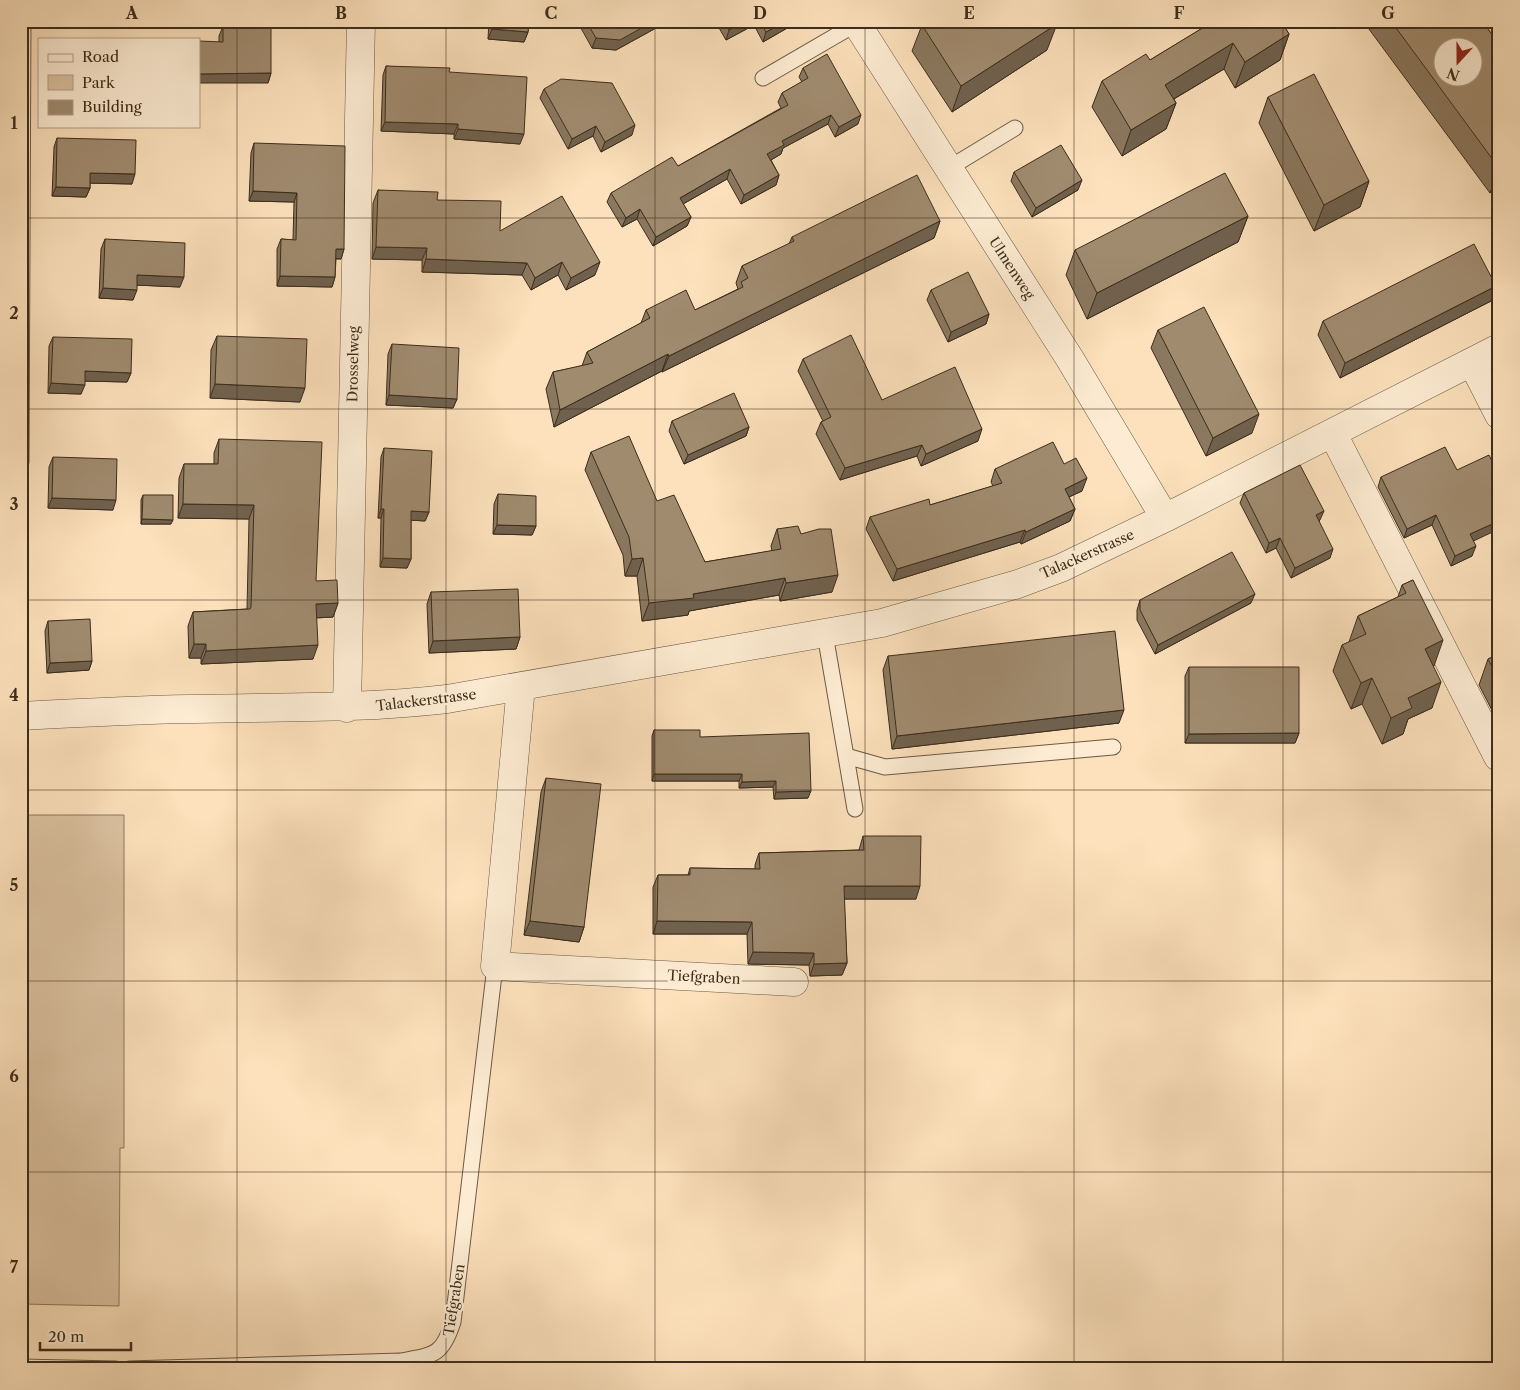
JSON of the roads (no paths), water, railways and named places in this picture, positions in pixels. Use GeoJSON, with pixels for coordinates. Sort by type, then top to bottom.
{"type":"FeatureCollection","features":[{"type":"Feature","properties":{"kind":"street","name":"Drosselweg"},"geometry":{"type":"LineString","coordinates":[[346,708],[361,21]]}},
{"type":"Feature","properties":{"kind":"street","name":"Ulmenweg"},"geometry":{"type":"LineString","coordinates":[[855,22],[1070,359],[1165,518]]}},
{"type":"Feature","properties":{"kind":"street","name":"Talackerstrasse"},"geometry":{"type":"LineString","coordinates":[[21,716],[187,709],[346,708],[447,699],[882,623],[1018,584],[1061,568],[1333,434],[1499,348]]}},
{"type":"Feature","properties":{"kind":"street"},"geometry":{"type":"LineString","coordinates":[[1472,362],[1499,415]]}},
{"type":"Feature","properties":{"kind":"street"},"geometry":{"type":"LineString","coordinates":[[1333,434],[1498,757]]}},
{"type":"Feature","properties":{"kind":"street","name":"Tiefgraben"},"geometry":{"type":"LineString","coordinates":[[521,686],[495,966],[794,982]]}},
{"type":"Feature","properties":{"kind":"lane"},"geometry":{"type":"LineString","coordinates":[[21,462],[23,21]]}},
{"type":"Feature","properties":{"kind":"lane"},"geometry":{"type":"LineString","coordinates":[[763,78],[855,22]]}},
{"type":"Feature","properties":{"kind":"lane"},"geometry":{"type":"LineString","coordinates":[[948,168],[1015,128]]}},
{"type":"Feature","properties":{"kind":"lane"},"geometry":{"type":"LineString","coordinates":[[825,634],[855,809]]}},
{"type":"Feature","properties":{"kind":"lane"},"geometry":{"type":"LineString","coordinates":[[846,756],[884,768],[1113,747]]}},
{"type":"Feature","properties":{"kind":"lane","name":"Tiefgraben"},"geometry":{"type":"LineString","coordinates":[[129,1369],[401,1361],[425,1357],[437,1352],[446,1344],[455,1308],[495,966]]}},
{"type":"Feature","properties":{"kind":"lane"},"geometry":{"type":"LineString","coordinates":[[21,1367],[116,1369]]}}]}
